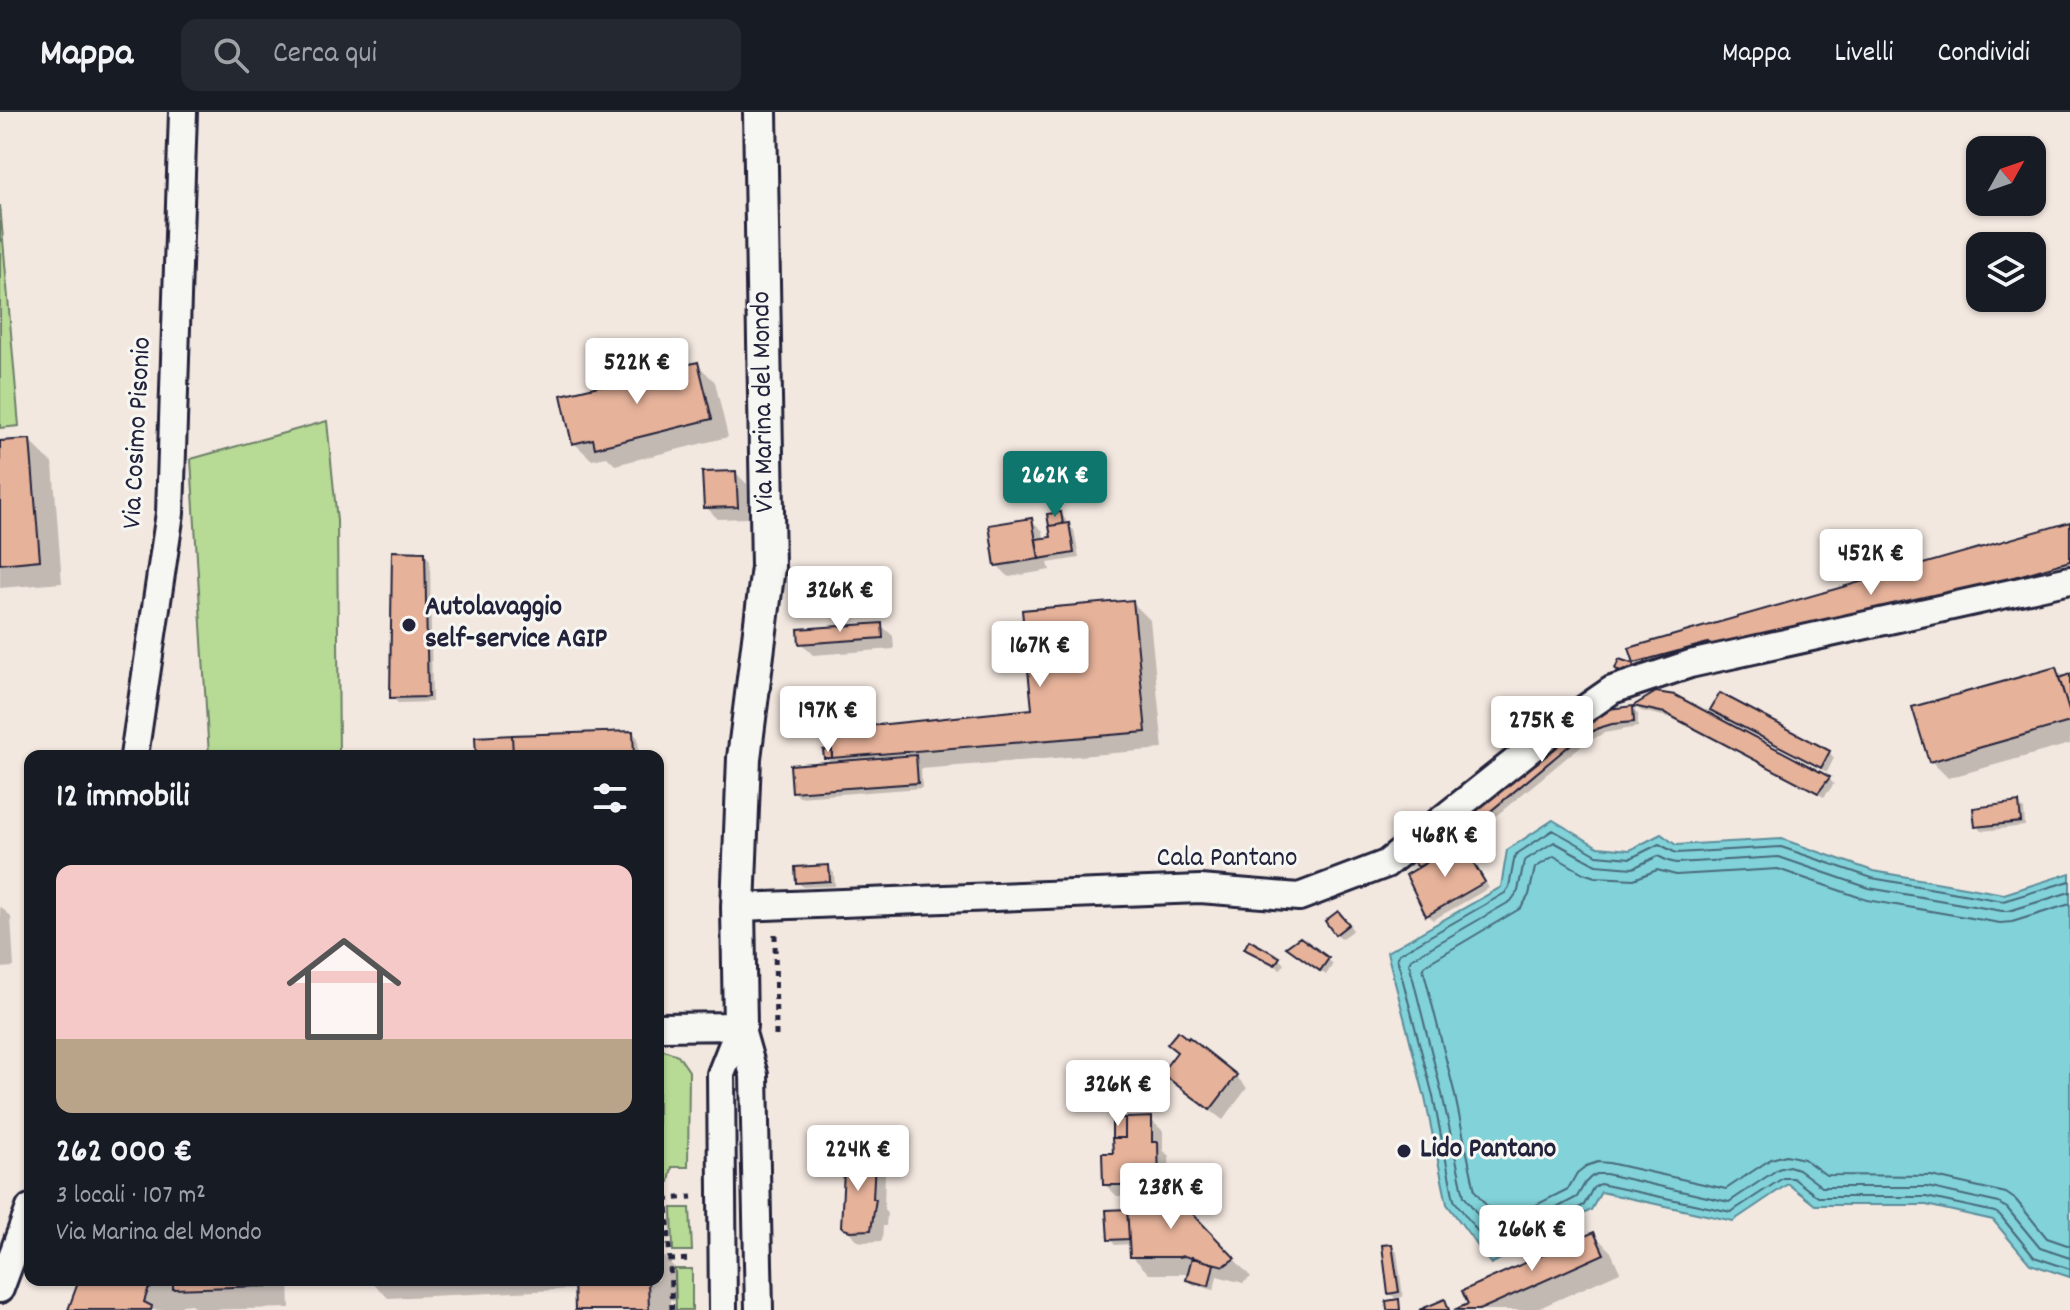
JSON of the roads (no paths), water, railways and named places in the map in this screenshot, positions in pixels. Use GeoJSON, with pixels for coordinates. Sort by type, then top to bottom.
{"type":"FeatureCollection","features":[{"type":"Feature","properties":{"kind":"street","name":"Via Cosimo Pisonio"},"geometry":{"type":"LineString","coordinates":[[135,750],[170,513],[183,112]]}},
{"type":"Feature","properties":{"kind":"street","name":"Via Marina del Mondo"},"geometry":{"type":"LineString","coordinates":[[759,1310],[754,1075],[740,1026],[738,907],[744,758],[768,567],[760,112]]}},
{"type":"Feature","properties":{"kind":"street","name":"Cala Pantano"},"geometry":{"type":"LineString","coordinates":[[738,907],[1200,889],[1299,897],[1386,864],[1553,731],[1612,690],[1690,664],[2070,580]]}},
{"type":"Feature","properties":{"kind":"street","name":"Via Marina del Mondo"},"geometry":{"type":"LineString","coordinates":[[723,1310],[721,1074],[740,1026]]}},
{"type":"Feature","properties":{"kind":"street"},"geometry":{"type":"LineString","coordinates":[[664,1027],[740,1026]]}},
{"type":"Feature","properties":{"kind":"street"},"geometry":{"type":"LineString","coordinates":[[0,1289],[24,1224]]}},
{"type":"Feature","properties":{"kind":"water"},"geometry":{"type":"Polygon","coordinates":[[[1553,820],[1598,847],[1630,850],[1661,834],[1676,845],[1782,839],[1873,871],[2004,894],[2070,873],[2070,1277],[2030,1264],[1993,1220],[1926,1205],[1815,1205],[1788,1184],[1733,1221],[1601,1192],[1591,1210],[1491,1264],[1447,1204],[1425,1098],[1387,952],[1501,887],[1507,850],[1553,820]]]}},
{"type":"Feature","properties":{"kind":"place","name":"Autolavaggio self-service AGIP"},"geometry":{"type":"Point","coordinates":[409,625]}},
{"type":"Feature","properties":{"kind":"place","name":"Lido Pantano"},"geometry":{"type":"Point","coordinates":[1404,1151]}}]}
